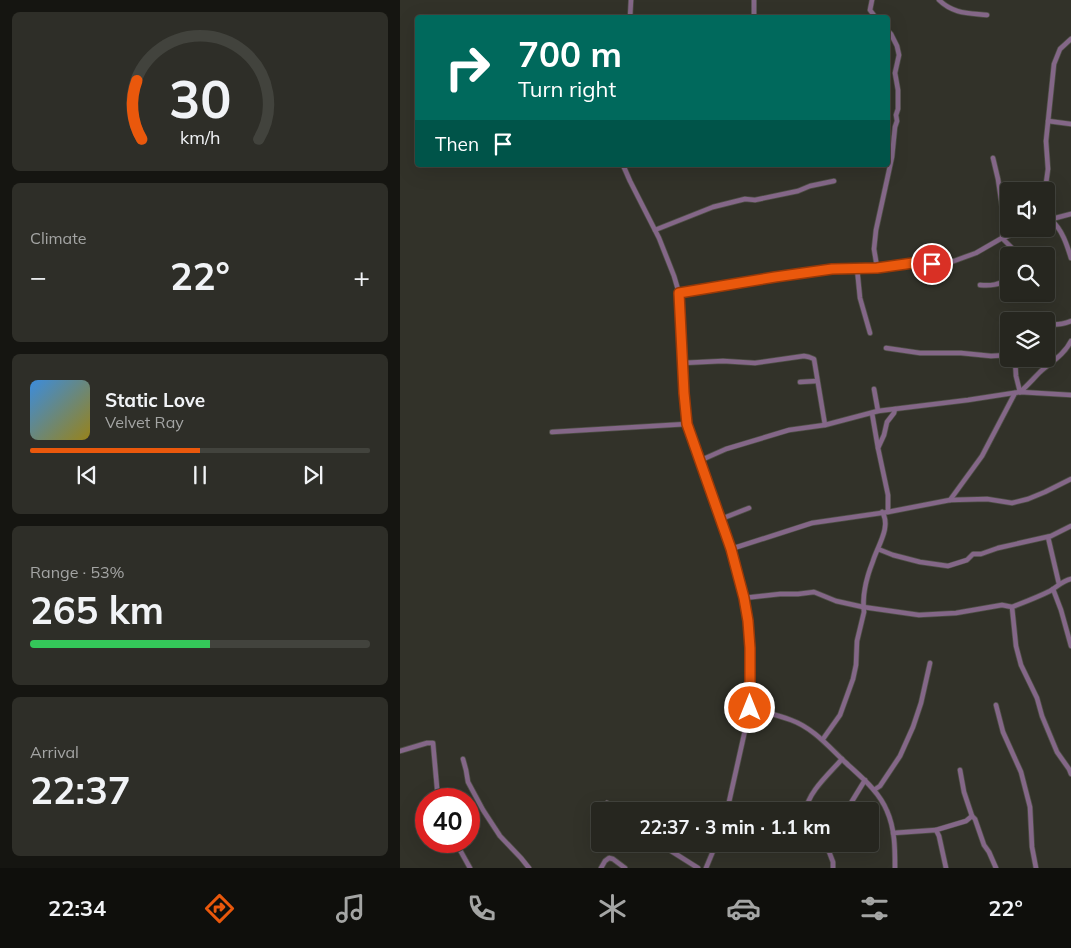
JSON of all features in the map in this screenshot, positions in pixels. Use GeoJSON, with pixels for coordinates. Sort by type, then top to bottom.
{"type":"FeatureCollection","features":[{"type":"Feature","properties":{"kind":"street"},"geometry":{"type":"LineString","coordinates":[[630,15],[631,0]]}},
{"type":"Feature","properties":{"kind":"street"},"geometry":{"type":"LineString","coordinates":[[754,0],[754,15]]}},
{"type":"Feature","properties":{"kind":"street"},"geometry":{"type":"LineString","coordinates":[[872,0],[870,10],[874,15]]}},
{"type":"Feature","properties":{"kind":"street"},"geometry":{"type":"LineString","coordinates":[[940,0],[950,9],[987,15]]}},
{"type":"Feature","properties":{"kind":"street"},"geometry":{"type":"LineString","coordinates":[[890,33],[897,46],[898,55],[896,73],[898,109],[890,165]]}},
{"type":"Feature","properties":{"kind":"street"},"geometry":{"type":"LineString","coordinates":[[1046,182],[1048,169],[1046,149],[1054,64],[1060,49],[1071,39]]}},
{"type":"Feature","properties":{"kind":"street"},"geometry":{"type":"LineString","coordinates":[[1048,121],[1071,124]]}},
{"type":"Feature","properties":{"kind":"street"},"geometry":{"type":"LineString","coordinates":[[993,158],[1004,220],[1002,238]]}},
{"type":"Feature","properties":{"kind":"street"},"geometry":{"type":"LineString","coordinates":[[624,167],[655,230],[679,293],[687,424],[731,549],[748,621],[750,708],[729,802]]}},
{"type":"Feature","properties":{"kind":"street"},"geometry":{"type":"LineString","coordinates":[[877,268],[874,249],[876,230],[890,167]]}},
{"type":"Feature","properties":{"kind":"street"},"geometry":{"type":"LineString","coordinates":[[655,230],[713,207],[745,199],[754,200],[798,191],[810,186],[834,181]]}},
{"type":"Feature","properties":{"kind":"street"},"geometry":{"type":"LineString","coordinates":[[1055,218],[1071,214]]}},
{"type":"Feature","properties":{"kind":"street"},"geometry":{"type":"LineString","coordinates":[[1055,224],[1071,258]]}},
{"type":"Feature","properties":{"kind":"street"},"geometry":{"type":"LineString","coordinates":[[679,293],[832,269],[877,268],[920,262],[939,264],[954,262],[976,253],[1005,237]]}},
{"type":"Feature","properties":{"kind":"street"},"geometry":{"type":"LineString","coordinates":[[1002,238],[1011,247]]}},
{"type":"Feature","properties":{"kind":"street"},"geometry":{"type":"LineString","coordinates":[[857,268],[860,298],[870,333]]}},
{"type":"Feature","properties":{"kind":"street"},"geometry":{"type":"LineString","coordinates":[[980,285],[991,286],[1000,284]]}},
{"type":"Feature","properties":{"kind":"street"},"geometry":{"type":"LineString","coordinates":[[1055,325],[1071,321]]}},
{"type":"Feature","properties":{"kind":"street"},"geometry":{"type":"LineString","coordinates":[[950,500],[982,456],[1017,393],[1060,356],[1067,349],[1071,341]]}},
{"type":"Feature","properties":{"kind":"street"},"geometry":{"type":"LineString","coordinates":[[886,348],[920,353],[1000,356]]}},
{"type":"Feature","properties":{"kind":"street"},"geometry":{"type":"LineString","coordinates":[[682,363],[723,361],[755,363],[809,356],[814,359],[825,425]]}},
{"type":"Feature","properties":{"kind":"street"},"geometry":{"type":"LineString","coordinates":[[1015,367],[1017,393]]}},
{"type":"Feature","properties":{"kind":"street"},"geometry":{"type":"LineString","coordinates":[[800,382],[818,381]]}},
{"type":"Feature","properties":{"kind":"street"},"geometry":{"type":"LineString","coordinates":[[874,389],[878,411]]}},
{"type":"Feature","properties":{"kind":"street"},"geometry":{"type":"LineString","coordinates":[[699,461],[726,449],[789,430],[825,425],[878,411],[1017,393],[1071,395]]}},
{"type":"Feature","properties":{"kind":"street"},"geometry":{"type":"LineString","coordinates":[[878,448],[895,408]]}},
{"type":"Feature","properties":{"kind":"street"},"geometry":{"type":"LineString","coordinates":[[823,739],[840,715],[853,679],[856,665],[857,641],[864,612],[867,579],[886,524],[884,515],[888,495],[872,413]]}},
{"type":"Feature","properties":{"kind":"street"},"geometry":{"type":"LineString","coordinates":[[552,432],[687,424]]}},
{"type":"Feature","properties":{"kind":"street"},"geometry":{"type":"LineString","coordinates":[[731,549],[812,523],[950,500],[987,499],[1012,503],[1028,499],[1071,479]]}},
{"type":"Feature","properties":{"kind":"street"},"geometry":{"type":"LineString","coordinates":[[721,519],[750,508]]}},
{"type":"Feature","properties":{"kind":"street"},"geometry":{"type":"LineString","coordinates":[[878,549],[920,562],[948,566],[967,560],[973,554],[981,554],[1048,536],[1071,526]]}},
{"type":"Feature","properties":{"kind":"street"},"geometry":{"type":"LineString","coordinates":[[1048,536],[1059,584]]}},
{"type":"Feature","properties":{"kind":"street"},"geometry":{"type":"LineString","coordinates":[[744,598],[814,592],[836,601],[863,607],[919,615],[956,613],[1002,605],[1012,607],[1053,589],[1063,581],[1071,579]]}},
{"type":"Feature","properties":{"kind":"street"},"geometry":{"type":"LineString","coordinates":[[1053,589],[1071,646]]}},
{"type":"Feature","properties":{"kind":"street"},"geometry":{"type":"LineString","coordinates":[[1012,607],[1016,646],[1021,665],[1037,698],[1042,716],[1057,752],[1071,774]]}},
{"type":"Feature","properties":{"kind":"street"},"geometry":{"type":"LineString","coordinates":[[874,790],[880,786],[900,756],[913,728],[930,663]]}},
{"type":"Feature","properties":{"kind":"street"},"geometry":{"type":"LineString","coordinates":[[996,705],[1003,732],[1021,772],[1030,807],[1032,847],[1036,868]]}},
{"type":"Feature","properties":{"kind":"street"},"geometry":{"type":"LineString","coordinates":[[750,708],[792,720],[811,731],[823,739],[865,780],[882,801],[888,812],[893,833],[895,868]]}},
{"type":"Feature","properties":{"kind":"street"},"geometry":{"type":"LineString","coordinates":[[400,751],[433,743],[437,788]]}},
{"type":"Feature","properties":{"kind":"street"},"geometry":{"type":"LineString","coordinates":[[463,759],[468,782],[483,810],[500,836],[528,868]]}},
{"type":"Feature","properties":{"kind":"street"},"geometry":{"type":"LineString","coordinates":[[808,802],[814,790],[842,759]]}},
{"type":"Feature","properties":{"kind":"street"},"geometry":{"type":"LineString","coordinates":[[960,770],[964,792],[972,816],[996,868]]}},
{"type":"Feature","properties":{"kind":"street"},"geometry":{"type":"LineString","coordinates":[[852,802],[865,780]]}},
{"type":"Feature","properties":{"kind":"street"},"geometry":{"type":"LineString","coordinates":[[893,833],[936,830],[966,821],[972,816]]}},
{"type":"Feature","properties":{"kind":"street"},"geometry":{"type":"LineString","coordinates":[[936,830],[946,868]]}},
{"type":"Feature","properties":{"kind":"street"},"geometry":{"type":"LineString","coordinates":[[673,852],[698,868]]}},
{"type":"Feature","properties":{"kind":"street"},"geometry":{"type":"LineString","coordinates":[[706,868],[713,852]]}},
{"type":"Feature","properties":{"kind":"street"},"geometry":{"type":"LineString","coordinates":[[829,852],[833,868]]}},
{"type":"Feature","properties":{"kind":"street"},"geometry":{"type":"LineString","coordinates":[[462,853],[470,868]]}},
{"type":"Feature","properties":{"kind":"street"},"geometry":{"type":"LineString","coordinates":[[601,868],[609,858],[625,868]]}},
{"type":"Feature","properties":{"kind":"route"},"geometry":{"type":"LineString","coordinates":[[750,708],[750,648],[744,598],[731,549],[687,424],[679,293],[832,269],[877,268],[920,262],[932,264]]}}]}
